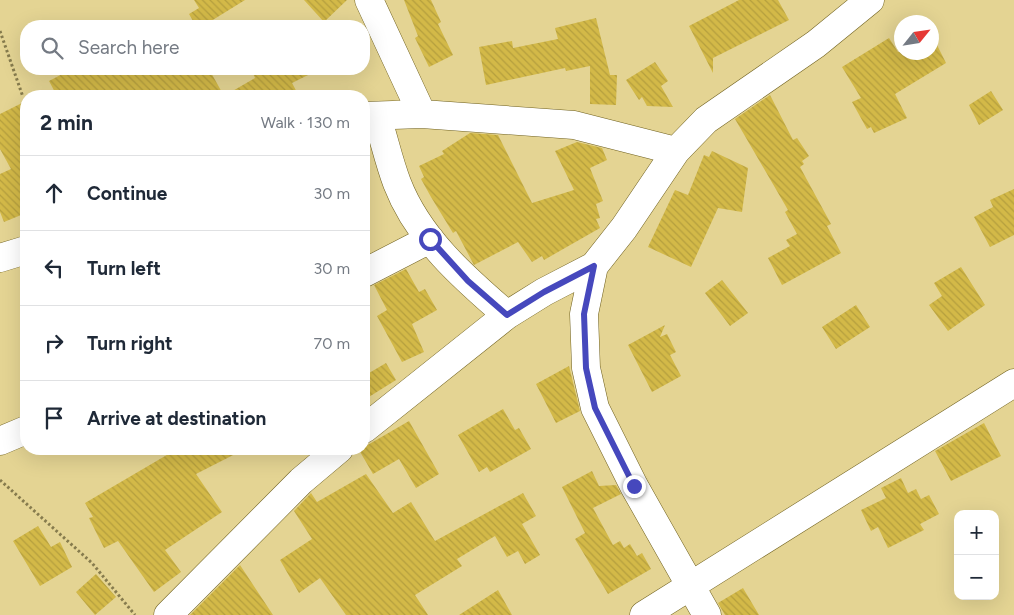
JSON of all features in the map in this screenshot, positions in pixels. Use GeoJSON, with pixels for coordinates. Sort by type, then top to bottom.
{"type":"FeatureCollection","features":[{"type":"Feature","properties":{"kind":"street"},"geometry":{"type":"LineString","coordinates":[[369,0],[422,114]]}},
{"type":"Feature","properties":{"kind":"street"},"geometry":{"type":"LineString","coordinates":[[370,424],[507,315],[544,292],[594,266],[624,228],[676,151],[706,120],[816,44],[870,0]]}},
{"type":"Feature","properties":{"kind":"street"},"geometry":{"type":"LineString","coordinates":[[507,315],[468,281],[430,239],[415,219],[397,184],[370,116],[422,114],[574,125],[676,151]]}},
{"type":"Feature","properties":{"kind":"street"},"geometry":{"type":"LineString","coordinates":[[370,270],[430,239]]}},
{"type":"Feature","properties":{"kind":"street"},"geometry":{"type":"LineString","coordinates":[[0,258],[20,252]]}},
{"type":"Feature","properties":{"kind":"street"},"geometry":{"type":"LineString","coordinates":[[594,266],[584,314],[586,368],[595,408],[634,486],[689,587],[707,615]]}},
{"type":"Feature","properties":{"kind":"street"},"geometry":{"type":"LineString","coordinates":[[644,615],[1014,383]]}},
{"type":"Feature","properties":{"kind":"street"},"geometry":{"type":"LineString","coordinates":[[0,441],[20,433]]}},
{"type":"Feature","properties":{"kind":"street"},"geometry":{"type":"LineString","coordinates":[[168,615],[301,481],[332,455]]}},
{"type":"Feature","properties":{"kind":"path"},"geometry":{"type":"LineString","coordinates":[[0,31],[21,90]]}},
{"type":"Feature","properties":{"kind":"path"},"geometry":{"type":"LineString","coordinates":[[0,480],[92,563],[135,615]]}},
{"type":"Feature","properties":{"kind":"building"},"geometry":{"type":"Polygon","coordinates":[[[194,0],[245,0],[213,20],[192,20],[189,14],[199,8],[194,0]]]}},
{"type":"Feature","properties":{"kind":"building"},"geometry":{"type":"Polygon","coordinates":[[[304,0],[347,0],[326,20],[322,20],[304,0]]]}},
{"type":"Feature","properties":{"kind":"building"},"geometry":{"type":"Polygon","coordinates":[[[404,0],[431,0],[441,22],[438,24],[453,55],[429,67],[415,38],[418,36],[404,0]]]}},
{"type":"Feature","properties":{"kind":"building"},"geometry":{"type":"Polygon","coordinates":[[[739,0],[778,0],[789,20],[713,58],[713,73],[689,26],[739,0]]]}},
{"type":"Feature","properties":{"kind":"building"},"geometry":{"type":"Polygon","coordinates":[[[596,18],[610,75],[617,75],[616,105],[590,104],[590,66],[566,71],[565,68],[486,85],[479,47],[512,41],[513,48],[558,39],[555,28],[596,18]]]}},
{"type":"Feature","properties":{"kind":"building"},"geometry":{"type":"Polygon","coordinates":[[[889,38],[894,46],[894,60],[939,60],[939,49],[946,63],[895,94],[907,118],[874,133],[871,127],[867,129],[852,102],[861,98],[842,67],[889,38]]]}},
{"type":"Feature","properties":{"kind":"building"},"geometry":{"type":"Polygon","coordinates":[[[655,62],[668,81],[661,86],[673,107],[647,106],[642,97],[639,100],[626,80],[655,62]]]}},
{"type":"Feature","properties":{"kind":"building"},"geometry":{"type":"Polygon","coordinates":[[[60,75],[212,75],[221,90],[54,90],[49,81],[60,75]]]}},
{"type":"Feature","properties":{"kind":"building"},"geometry":{"type":"Polygon","coordinates":[[[254,75],[308,75],[292,83],[296,90],[234,90],[255,78],[254,75]]]}},
{"type":"Feature","properties":{"kind":"building"},"geometry":{"type":"Polygon","coordinates":[[[991,91],[1003,110],[979,125],[969,105],[991,91]]]}},
{"type":"Feature","properties":{"kind":"building"},"geometry":{"type":"Polygon","coordinates":[[[770,95],[793,140],[797,138],[809,156],[802,161],[804,164],[800,167],[831,224],[827,226],[841,253],[782,285],[768,258],[790,246],[786,240],[797,234],[785,212],[788,210],[735,119],[770,95]]]}},
{"type":"Feature","properties":{"kind":"building"},"geometry":{"type":"Polygon","coordinates":[[[20,104],[20,215],[4,222],[0,212],[0,174],[11,169],[0,149],[0,114],[20,104]]]}},
{"type":"Feature","properties":{"kind":"building"},"geometry":{"type":"Polygon","coordinates":[[[470,133],[498,135],[532,203],[574,190],[555,151],[577,142],[602,148],[607,160],[590,168],[603,201],[596,204],[600,218],[596,219],[600,228],[544,260],[542,256],[532,262],[518,242],[474,265],[456,231],[453,233],[421,179],[424,177],[419,166],[444,154],[442,151],[470,133]]]}},
{"type":"Feature","properties":{"kind":"building"},"geometry":{"type":"Polygon","coordinates":[[[712,151],[748,168],[742,212],[718,208],[691,267],[648,247],[675,190],[688,195],[704,155],[709,157],[712,151]]]}},
{"type":"Feature","properties":{"kind":"building"},"geometry":{"type":"Polygon","coordinates":[[[1014,189],[1014,235],[990,247],[974,217],[993,207],[990,200],[1014,189]]]}},
{"type":"Feature","properties":{"kind":"building"},"geometry":{"type":"Polygon","coordinates":[[[961,267],[985,305],[948,331],[929,305],[942,296],[934,283],[961,267]]]}},
{"type":"Feature","properties":{"kind":"building"},"geometry":{"type":"Polygon","coordinates":[[[406,269],[419,292],[425,289],[437,310],[412,324],[424,352],[402,362],[377,316],[387,310],[374,285],[406,269]]]}},
{"type":"Feature","properties":{"kind":"building"},"geometry":{"type":"Polygon","coordinates":[[[722,280],[748,313],[730,326],[705,293],[722,280]]]}},
{"type":"Feature","properties":{"kind":"building"},"geometry":{"type":"Polygon","coordinates":[[[856,305],[870,327],[836,349],[822,327],[856,305]]]}},
{"type":"Feature","properties":{"kind":"building"},"geometry":{"type":"Polygon","coordinates":[[[665,325],[660,337],[667,334],[676,352],[670,355],[681,376],[652,392],[628,345],[665,325]]]}},
{"type":"Feature","properties":{"kind":"building"},"geometry":{"type":"Polygon","coordinates":[[[386,363],[396,380],[370,396],[370,372],[386,363]]]}},
{"type":"Feature","properties":{"kind":"building"},"geometry":{"type":"Polygon","coordinates":[[[569,366],[580,411],[556,423],[536,384],[569,366]]]}},
{"type":"Feature","properties":{"kind":"building"},"geometry":{"type":"Polygon","coordinates":[[[503,409],[515,430],[519,428],[531,449],[490,472],[487,467],[479,472],[458,435],[503,409]]]}},
{"type":"Feature","properties":{"kind":"building"},"geometry":{"type":"Polygon","coordinates":[[[409,421],[439,474],[416,488],[399,459],[373,474],[362,455],[370,455],[370,444],[409,421]]]}},
{"type":"Feature","properties":{"kind":"building"},"geometry":{"type":"Polygon","coordinates":[[[984,423],[1001,456],[951,481],[935,451],[984,423]]]}},
{"type":"Feature","properties":{"kind":"building"},"geometry":{"type":"Polygon","coordinates":[[[167,455],[233,455],[196,474],[222,512],[165,550],[181,572],[154,592],[118,541],[104,548],[89,518],[93,517],[85,503],[167,455]]]}},
{"type":"Feature","properties":{"kind":"building"},"geometry":{"type":"Polygon","coordinates":[[[592,471],[599,486],[616,485],[621,494],[593,508],[613,545],[620,541],[624,548],[630,544],[637,556],[642,553],[651,569],[608,594],[575,539],[585,533],[562,487],[592,471]]]}},
{"type":"Feature","properties":{"kind":"building"},"geometry":{"type":"Polygon","coordinates":[[[366,474],[393,513],[411,502],[435,541],[523,493],[536,516],[522,524],[540,555],[525,564],[518,551],[507,557],[495,536],[457,559],[462,566],[415,595],[428,615],[346,615],[320,578],[299,593],[280,560],[312,539],[294,511],[311,493],[317,502],[366,474]]]}},
{"type":"Feature","properties":{"kind":"building"},"geometry":{"type":"Polygon","coordinates":[[[901,478],[908,493],[916,489],[921,499],[929,495],[939,514],[920,524],[924,530],[888,548],[878,527],[871,531],[861,510],[886,498],[881,488],[901,478]]]}},
{"type":"Feature","properties":{"kind":"building"},"geometry":{"type":"Polygon","coordinates":[[[38,526],[51,547],[60,542],[72,567],[40,586],[13,541],[38,526]]]}},
{"type":"Feature","properties":{"kind":"building"},"geometry":{"type":"Polygon","coordinates":[[[240,565],[273,615],[190,615],[240,565]]]}},
{"type":"Feature","properties":{"kind":"building"},"geometry":{"type":"Polygon","coordinates":[[[96,574],[116,597],[95,615],[76,592],[96,574]]]}},
{"type":"Feature","properties":{"kind":"building"},"geometry":{"type":"Polygon","coordinates":[[[743,588],[759,615],[725,615],[718,603],[743,588]]]}},
{"type":"Feature","properties":{"kind":"building"},"geometry":{"type":"Polygon","coordinates":[[[498,590],[512,615],[459,615],[498,590]]]}},
{"type":"Feature","properties":{"kind":"route"},"geometry":{"type":"LineString","coordinates":[[430,239],[468,281],[507,315],[544,292],[594,266],[584,314],[586,368],[595,408],[634,486]]}}]}
